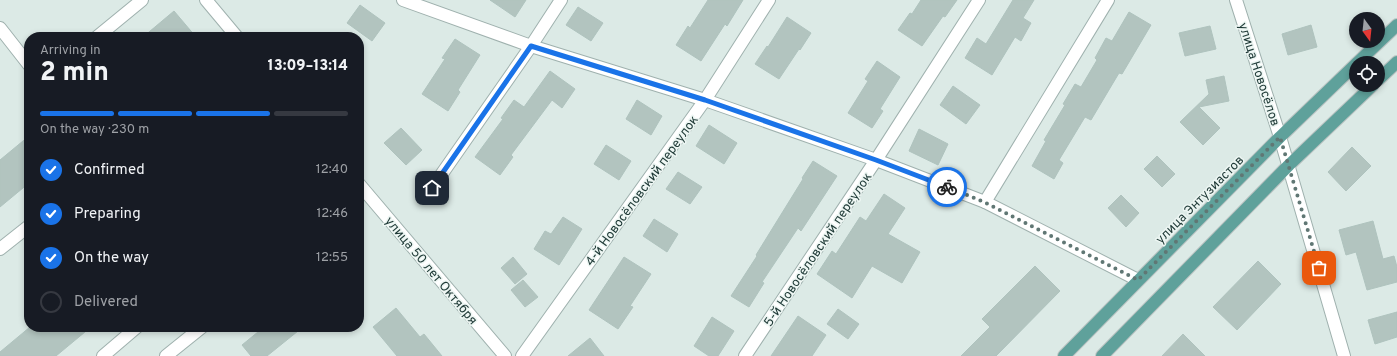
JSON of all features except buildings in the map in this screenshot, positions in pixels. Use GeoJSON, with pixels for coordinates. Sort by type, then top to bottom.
{"type":"FeatureCollection","features":[{"type":"Feature","properties":{"kind":"main road","name":"улица Энтузиастов"},"geometry":{"type":"LineString","coordinates":[[1365,56],[1397,25]]}},
{"type":"Feature","properties":{"kind":"main road"},"geometry":{"type":"LineString","coordinates":[[1385,73],[1397,62]]}},
{"type":"Feature","properties":{"kind":"main road","name":"улица Энтузиастов"},"geometry":{"type":"LineString","coordinates":[[1064,356],[1280,137],[1349,72]]}},
{"type":"Feature","properties":{"kind":"main road"},"geometry":{"type":"LineString","coordinates":[[1102,356],[1289,165],[1366,92]]}},
{"type":"Feature","properties":{"kind":"street"},"geometry":{"type":"LineString","coordinates":[[112,32],[142,0]]}},
{"type":"Feature","properties":{"kind":"street"},"geometry":{"type":"LineString","coordinates":[[206,0],[233,32]]}},
{"type":"Feature","properties":{"kind":"street"},"geometry":{"type":"LineString","coordinates":[[403,0],[531,46],[705,100],[876,160],[984,202],[1138,280]]}},
{"type":"Feature","properties":{"kind":"street"},"geometry":{"type":"LineString","coordinates":[[432,188],[531,46],[561,0]]}},
{"type":"Feature","properties":{"kind":"street","name":"4-й Новосёловский переулок"},"geometry":{"type":"LineString","coordinates":[[522,356],[705,100],[769,0]]}},
{"type":"Feature","properties":{"kind":"street","name":"5-й Новосёловский переулок"},"geometry":{"type":"LineString","coordinates":[[745,356],[876,160],[979,0]]}},
{"type":"Feature","properties":{"kind":"street"},"geometry":{"type":"LineString","coordinates":[[984,202],[1108,0]]}},
{"type":"Feature","properties":{"kind":"street","name":"улица Новосёлов"},"geometry":{"type":"LineString","coordinates":[[1236,0],[1289,165],[1344,356]]}},
{"type":"Feature","properties":{"kind":"street"},"geometry":{"type":"LineString","coordinates":[[0,28],[24,59]]}},
{"type":"Feature","properties":{"kind":"street","name":"улица 50 лет Октября"},"geometry":{"type":"LineString","coordinates":[[364,190],[505,356]]}},
{"type":"Feature","properties":{"kind":"street"},"geometry":{"type":"LineString","coordinates":[[0,250],[24,230]]}},
{"type":"Feature","properties":{"kind":"street"},"geometry":{"type":"LineString","coordinates":[[103,356],[131,332]]}},
{"type":"Feature","properties":{"kind":"street"},"geometry":{"type":"LineString","coordinates":[[166,356],[196,332]]}},
{"type":"Feature","properties":{"kind":"way so far"},"geometry":{"type":"LineString","coordinates":[[947,187],[984,202],[1138,280],[1280,137],[1319,268]]}},
{"type":"Feature","properties":{"kind":"route"},"geometry":{"type":"LineString","coordinates":[[432,188],[531,46],[705,100],[876,160],[947,187]]}}]}
